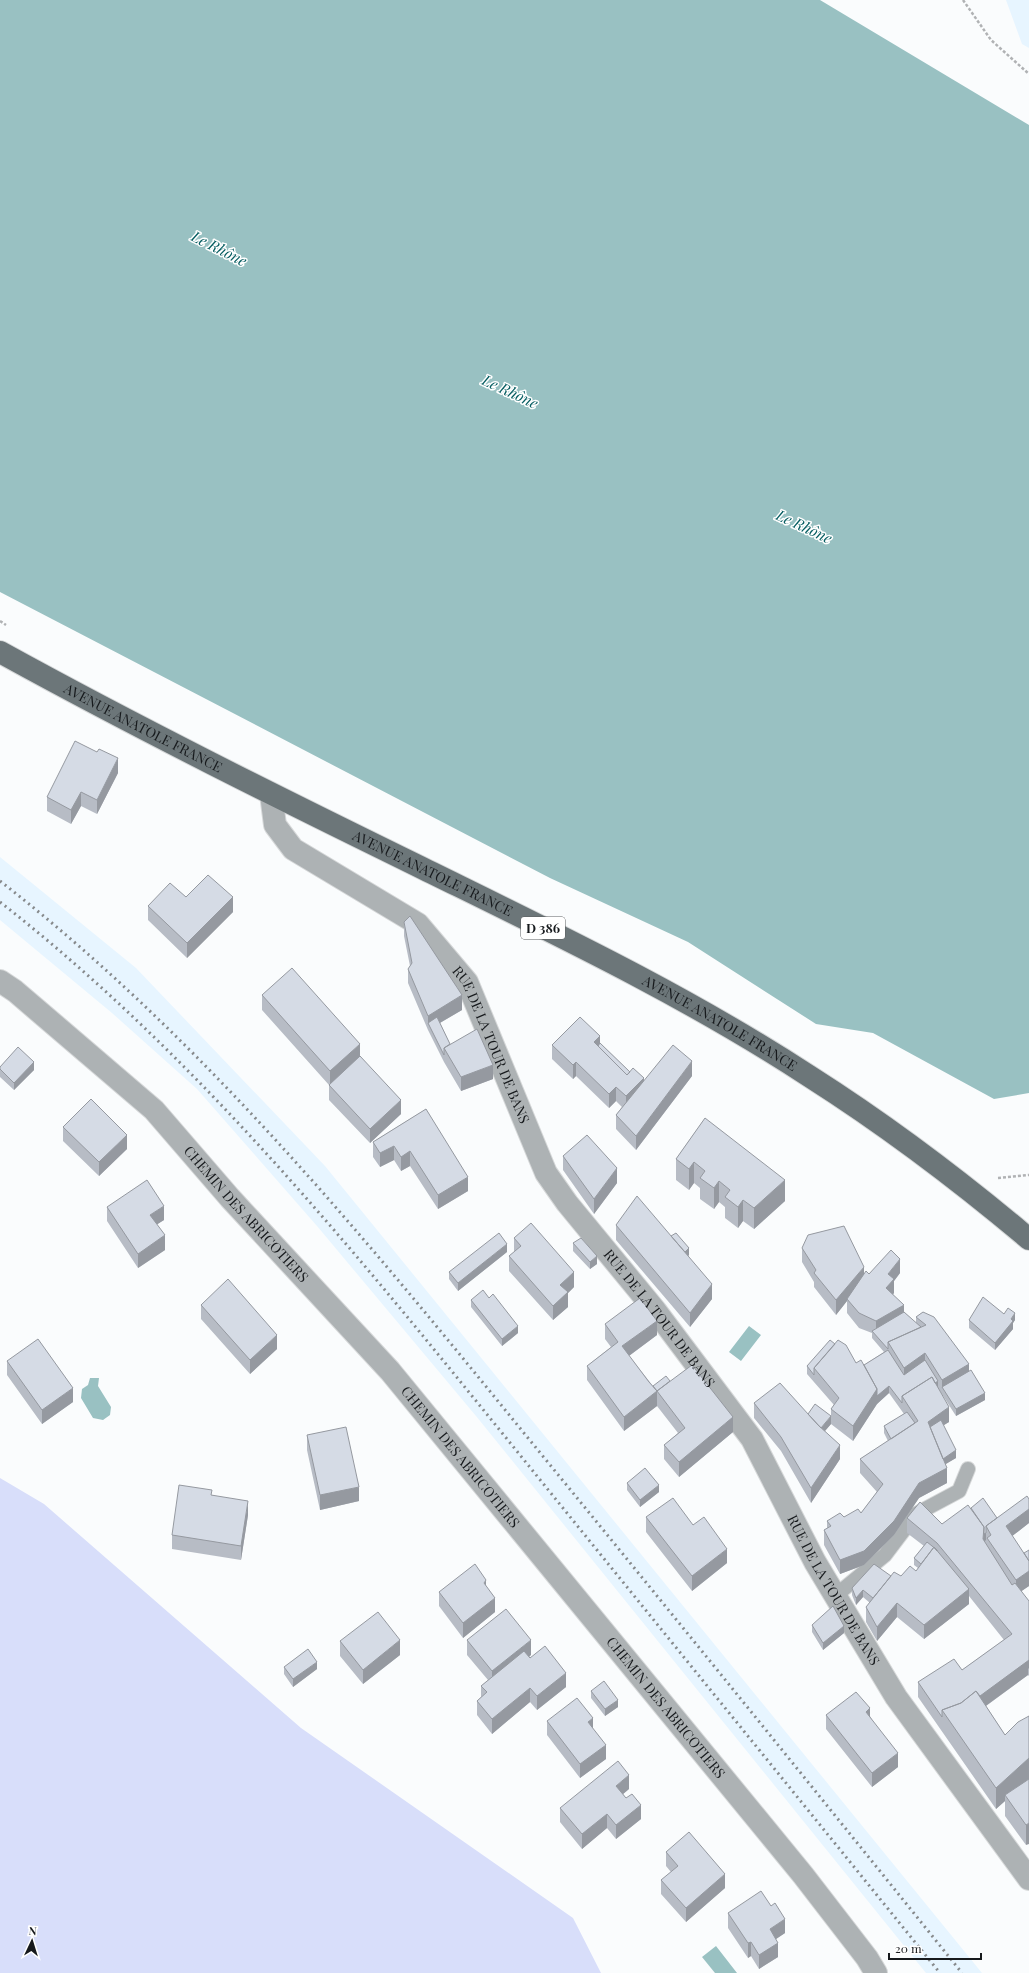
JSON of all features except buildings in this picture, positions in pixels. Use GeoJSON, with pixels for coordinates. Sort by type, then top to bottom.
{"type":"FeatureCollection","features":[{"type":"Feature","properties":{"kind":"main road","name":"AVENUE ANATOLE FRANCE"},"geometry":{"type":"LineString","coordinates":[[0,652],[271,794],[643,978],[741,1034],[814,1079],[921,1153],[1029,1239]]}},
{"type":"Feature","properties":{"kind":"street","name":"RUE DE LA TOUR DE BANS"},"geometry":{"type":"LineString","coordinates":[[271,794],[275,825],[293,849],[418,924],[467,982],[546,1173],[567,1204],[655,1310],[752,1439],[815,1562],[896,1697],[1029,1879]]}},
{"type":"Feature","properties":{"kind":"street","name":"CHEMIN DES ABRICOTIERS"},"geometry":{"type":"LineString","coordinates":[[0,982],[15,991],[154,1110],[230,1198],[390,1371],[803,1875],[867,1958],[876,1973]]}},
{"type":"Feature","properties":{"kind":"lane"},"geometry":{"type":"LineString","coordinates":[[835,1596],[885,1555],[916,1514],[959,1491],[968,1469]]}},
{"type":"Feature","properties":{"kind":"path"},"geometry":{"type":"LineString","coordinates":[[963,0],[991,40],[1029,74]]}},
{"type":"Feature","properties":{"kind":"path"},"geometry":{"type":"LineString","coordinates":[[991,1178],[1029,1175]]}},
{"type":"Feature","properties":{"kind":"shaded area"},"geometry":{"type":"Polygon","coordinates":[[[1006,0],[1029,0],[1029,48],[1022,44],[1006,0]]]}},
{"type":"Feature","properties":{"kind":"shaded area"},"geometry":{"type":"Polygon","coordinates":[[[0,857],[136,968],[325,1166],[982,1973],[926,1973],[476,1416],[317,1226],[197,1089],[112,1013],[0,920],[0,857]]]}},
{"type":"Feature","properties":{"kind":"shaded area"},"geometry":{"type":"Polygon","coordinates":[[[0,1478],[44,1504],[301,1728],[573,1918],[601,1973],[0,1973],[0,1478]]]}},
{"type":"Feature","properties":{"kind":"water","name":"Le Rhône"},"geometry":{"type":"Polygon","coordinates":[[[0,0],[820,0],[1029,125],[1029,1093],[994,1099],[873,1033],[816,1024],[688,942],[550,878],[0,592],[0,0]]]}},
{"type":"Feature","properties":{"kind":"water"},"geometry":{"type":"Polygon","coordinates":[[[749,1326],[761,1335],[741,1361],[729,1352],[749,1326]]]}},
{"type":"Feature","properties":{"kind":"water"},"geometry":{"type":"Polygon","coordinates":[[[90,1378],[99,1378],[98,1386],[111,1407],[110,1415],[103,1420],[93,1418],[81,1398],[82,1389],[88,1385],[90,1378]]]}},
{"type":"Feature","properties":{"kind":"water"},"geometry":{"type":"Polygon","coordinates":[[[716,1946],[737,1973],[715,1973],[702,1957],[716,1946]]]}},
{"type":"Feature","properties":{"kind":"railway"},"geometry":{"type":"LineString","coordinates":[[0,881],[74,942],[145,1007],[214,1074],[343,1216],[467,1363],[962,1973]]}},
{"type":"Feature","properties":{"kind":"railway"},"geometry":{"type":"LineString","coordinates":[[0,902],[73,963],[144,1027],[211,1094],[338,1235],[460,1381],[940,1973]]}}]}
